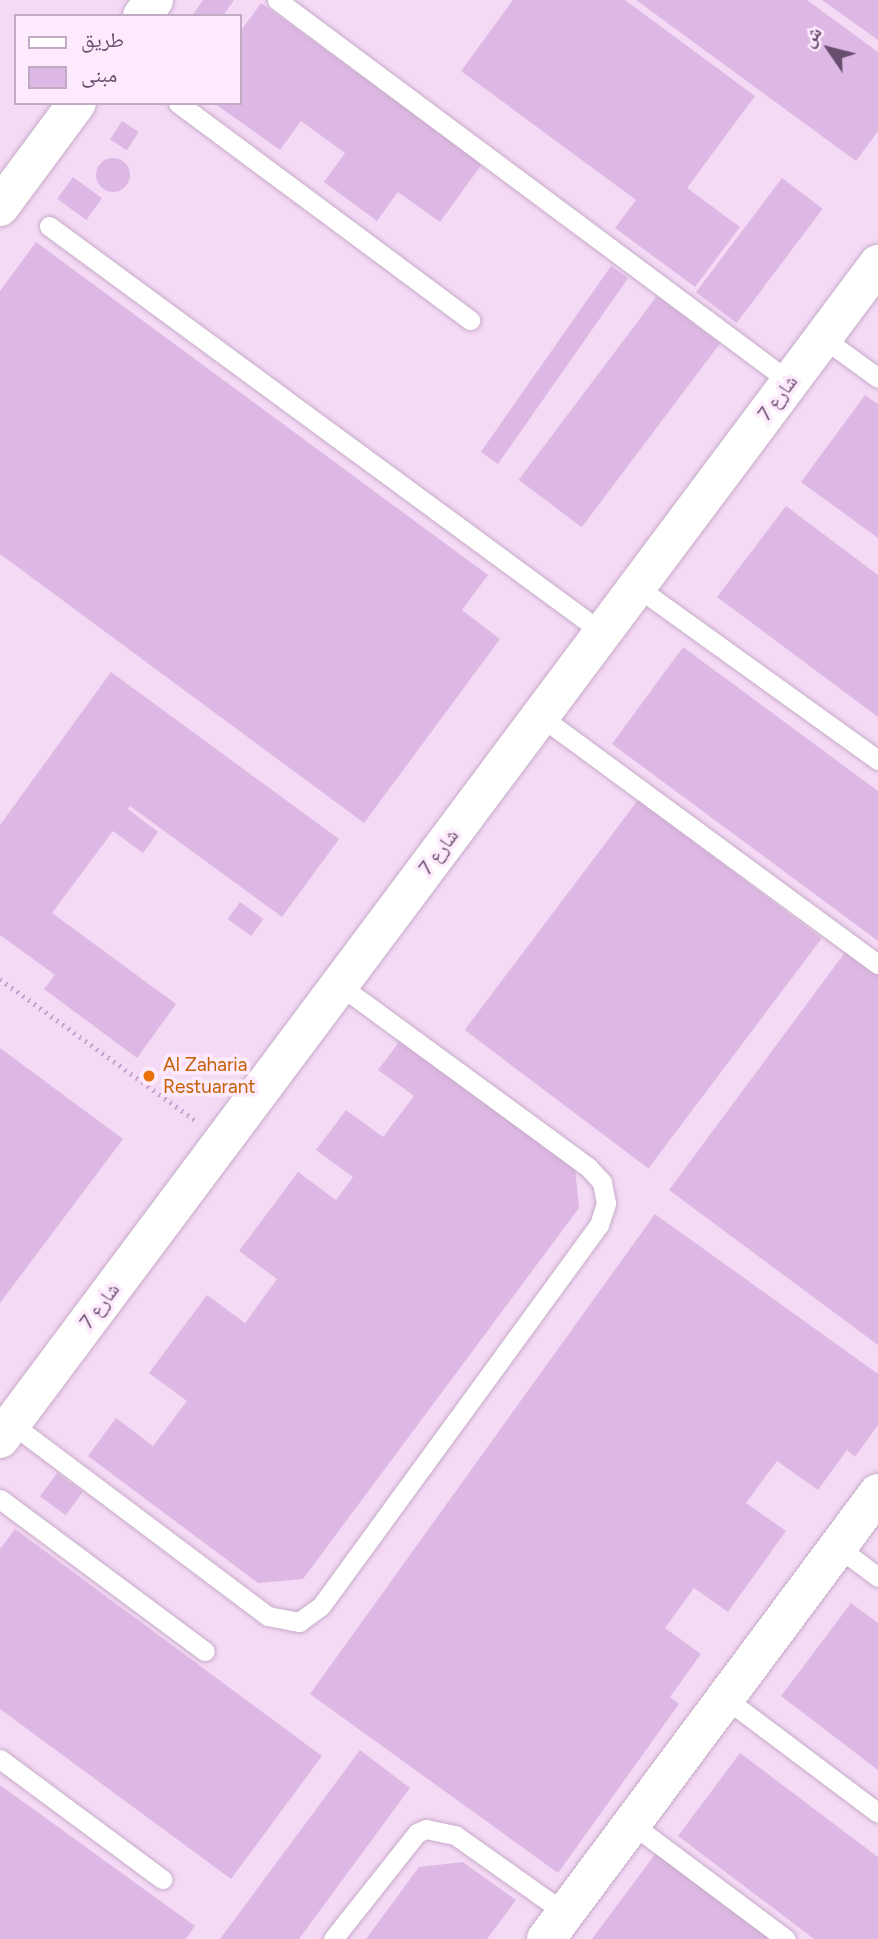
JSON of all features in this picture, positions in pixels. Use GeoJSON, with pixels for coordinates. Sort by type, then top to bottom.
{"type":"FeatureCollection","features":[{"type":"Feature","properties":{"kind":"street"},"geometry":{"type":"LineString","coordinates":[[0,207],[76,105]]}},
{"type":"Feature","properties":{"kind":"street","name":"شارع 7"},"geometry":{"type":"LineString","coordinates":[[6,1432],[878,264]]}},
{"type":"Feature","properties":{"kind":"street"},"geometry":{"type":"LineString","coordinates":[[556,1926],[878,1493]]}},
{"type":"Feature","properties":{"kind":"lane"},"geometry":{"type":"LineString","coordinates":[[277,0],[790,382]]}},
{"type":"Feature","properties":{"kind":"lane"},"geometry":{"type":"LineString","coordinates":[[181,105],[470,320]]}},
{"type":"Feature","properties":{"kind":"lane"},"geometry":{"type":"LineString","coordinates":[[49,226],[603,633]]}},
{"type":"Feature","properties":{"kind":"lane"},"geometry":{"type":"LineString","coordinates":[[823,338],[878,378]]}},
{"type":"Feature","properties":{"kind":"lane"},"geometry":{"type":"LineString","coordinates":[[637,586],[878,760]]}},
{"type":"Feature","properties":{"kind":"lane"},"geometry":{"type":"LineString","coordinates":[[540,716],[878,964]]}},
{"type":"Feature","properties":{"kind":"lane"},"geometry":{"type":"LineString","coordinates":[[6,1432],[268,1616],[299,1622],[321,1606],[599,1224],[606,1203],[601,1182],[588,1167],[339,985]]}},
{"type":"Feature","properties":{"kind":"lane"},"geometry":{"type":"LineString","coordinates":[[0,1499],[205,1651]]}},
{"type":"Feature","properties":{"kind":"lane"},"geometry":{"type":"LineString","coordinates":[[838,1547],[878,1577]]}},
{"type":"Feature","properties":{"kind":"lane"},"geometry":{"type":"LineString","coordinates":[[725,1698],[878,1813]]}},
{"type":"Feature","properties":{"kind":"lane"},"geometry":{"type":"LineString","coordinates":[[0,1759],[162,1879]]}},
{"type":"Feature","properties":{"kind":"lane"},"geometry":{"type":"LineString","coordinates":[[632,1824],[786,1939]]}},
{"type":"Feature","properties":{"kind":"lane"},"geometry":{"type":"LineString","coordinates":[[333,1939],[417,1833],[426,1829],[455,1835],[556,1926]]}},
{"type":"Feature","properties":{"kind":"path"},"geometry":{"type":"LineString","coordinates":[[0,979],[223,1141]]}},
{"type":"Feature","properties":{"kind":"shaded area"},"geometry":{"type":"Polygon","coordinates":[[[0,0],[878,0],[878,1939],[0,1939],[0,0]]]}},
{"type":"Feature","properties":{"kind":"building"},"geometry":{"type":"Polygon","coordinates":[[[203,0],[234,0],[224,14],[193,14],[203,0]]]}},
{"type":"Feature","properties":{"kind":"building"},"geometry":{"type":"Polygon","coordinates":[[[513,0],[625,0],[755,96],[687,188],[740,227],[695,287],[615,228],[636,200],[461,71],[513,0]]]}},
{"type":"Feature","properties":{"kind":"building"},"geometry":{"type":"Polygon","coordinates":[[[636,0],[807,0],[878,52],[878,131],[856,161],[636,0]]]}},
{"type":"Feature","properties":{"kind":"building"},"geometry":{"type":"Polygon","coordinates":[[[822,0],[878,0],[878,40],[822,0]]]}},
{"type":"Feature","properties":{"kind":"building"},"geometry":{"type":"Polygon","coordinates":[[[261,3],[482,164],[440,222],[398,192],[377,221],[324,182],[345,153],[301,121],[280,150],[217,105],[242,105],[242,29],[261,3]]]}},
{"type":"Feature","properties":{"kind":"building"},"geometry":{"type":"Polygon","coordinates":[[[122,121],[139,132],[127,150],[110,139],[122,121]]]}},
{"type":"Feature","properties":{"kind":"building"},"geometry":{"type":"Polygon","coordinates":[[[113,158],[125,163],[130,175],[125,187],[113,192],[101,187],[96,175],[101,163],[113,158]]]}},
{"type":"Feature","properties":{"kind":"building"},"geometry":{"type":"Polygon","coordinates":[[[73,177],[102,198],[86,220],[57,199],[73,177]]]}},
{"type":"Feature","properties":{"kind":"building"},"geometry":{"type":"Polygon","coordinates":[[[782,178],[823,209],[737,323],[696,292],[782,178]]]}},
{"type":"Feature","properties":{"kind":"building"},"geometry":{"type":"Polygon","coordinates":[[[36,242],[488,575],[462,610],[500,639],[364,823],[0,554],[0,291],[36,242]]]}},
{"type":"Feature","properties":{"kind":"building"},"geometry":{"type":"Polygon","coordinates":[[[611,266],[628,278],[498,464],[481,452],[611,266]]]}},
{"type":"Feature","properties":{"kind":"building"},"geometry":{"type":"Polygon","coordinates":[[[657,296],[720,344],[582,527],[519,480],[657,296]]]}},
{"type":"Feature","properties":{"kind":"building"},"geometry":{"type":"Polygon","coordinates":[[[865,395],[878,404],[878,538],[801,482],[865,395]]]}},
{"type":"Feature","properties":{"kind":"building"},"geometry":{"type":"Polygon","coordinates":[[[786,506],[878,575],[878,717],[717,597],[786,506]]]}},
{"type":"Feature","properties":{"kind":"building"},"geometry":{"type":"Polygon","coordinates":[[[683,647],[878,791],[878,941],[612,744],[683,647]]]}},
{"type":"Feature","properties":{"kind":"building"},"geometry":{"type":"Polygon","coordinates":[[[111,672],[339,839],[282,917],[130,806],[128,809],[158,832],[143,853],[113,831],[52,913],[176,1004],[137,1058],[44,989],[55,975],[0,935],[0,825],[111,672]]]}},
{"type":"Feature","properties":{"kind":"building"},"geometry":{"type":"Polygon","coordinates":[[[638,800],[822,938],[648,1168],[465,1030],[638,800]]]}},
{"type":"Feature","properties":{"kind":"building"},"geometry":{"type":"Polygon","coordinates":[[[240,902],[263,919],[251,936],[228,919],[240,902]]]}},
{"type":"Feature","properties":{"kind":"building"},"geometry":{"type":"Polygon","coordinates":[[[846,951],[878,975],[878,1345],[669,1190],[846,951]]]}},
{"type":"Feature","properties":{"kind":"building"},"geometry":{"type":"Polygon","coordinates":[[[402,1038],[575,1166],[579,1208],[303,1579],[258,1583],[88,1456],[116,1418],[153,1446],[187,1401],[149,1373],[207,1295],[245,1323],[277,1279],[239,1251],[298,1172],[336,1200],[353,1177],[316,1150],[346,1110],[383,1137],[414,1096],[378,1070],[402,1038]]]}},
{"type":"Feature","properties":{"kind":"building"},"geometry":{"type":"Polygon","coordinates":[[[0,1048],[123,1139],[0,1303],[0,1048]]]}},
{"type":"Feature","properties":{"kind":"building"},"geometry":{"type":"Polygon","coordinates":[[[655,1214],[878,1374],[878,1425],[855,1457],[847,1450],[818,1490],[777,1461],[746,1503],[786,1531],[728,1612],[694,1588],[665,1628],[701,1654],[670,1697],[679,1704],[558,1873],[310,1694],[655,1214]]]}},
{"type":"Feature","properties":{"kind":"building"},"geometry":{"type":"Polygon","coordinates":[[[57,1473],[83,1492],[66,1515],[40,1496],[57,1473]]]}},
{"type":"Feature","properties":{"kind":"building"},"geometry":{"type":"Polygon","coordinates":[[[15,1529],[322,1756],[231,1879],[0,1709],[0,1549],[15,1529]]]}},
{"type":"Feature","properties":{"kind":"building"},"geometry":{"type":"Polygon","coordinates":[[[851,1603],[878,1623],[878,1770],[781,1696],[851,1603]]]}},
{"type":"Feature","properties":{"kind":"building"},"geometry":{"type":"Polygon","coordinates":[[[360,1750],[410,1788],[299,1939],[220,1939],[360,1750]]]}},
{"type":"Feature","properties":{"kind":"building"},"geometry":{"type":"Polygon","coordinates":[[[740,1753],[878,1857],[878,1939],[814,1939],[678,1836],[740,1753]]]}},
{"type":"Feature","properties":{"kind":"building"},"geometry":{"type":"Polygon","coordinates":[[[0,1785],[195,1926],[186,1939],[0,1939],[0,1785]]]}},
{"type":"Feature","properties":{"kind":"building"},"geometry":{"type":"Polygon","coordinates":[[[656,1853],[772,1939],[592,1939],[656,1853]]]}},
{"type":"Feature","properties":{"kind":"building"},"geometry":{"type":"Polygon","coordinates":[[[463,1862],[516,1900],[487,1939],[366,1939],[419,1867],[463,1862]]]}},
{"type":"Feature","properties":{"kind":"place","name":"Al Zaharia Restuarant"},"geometry":{"type":"Point","coordinates":[149,1076]}}]}
